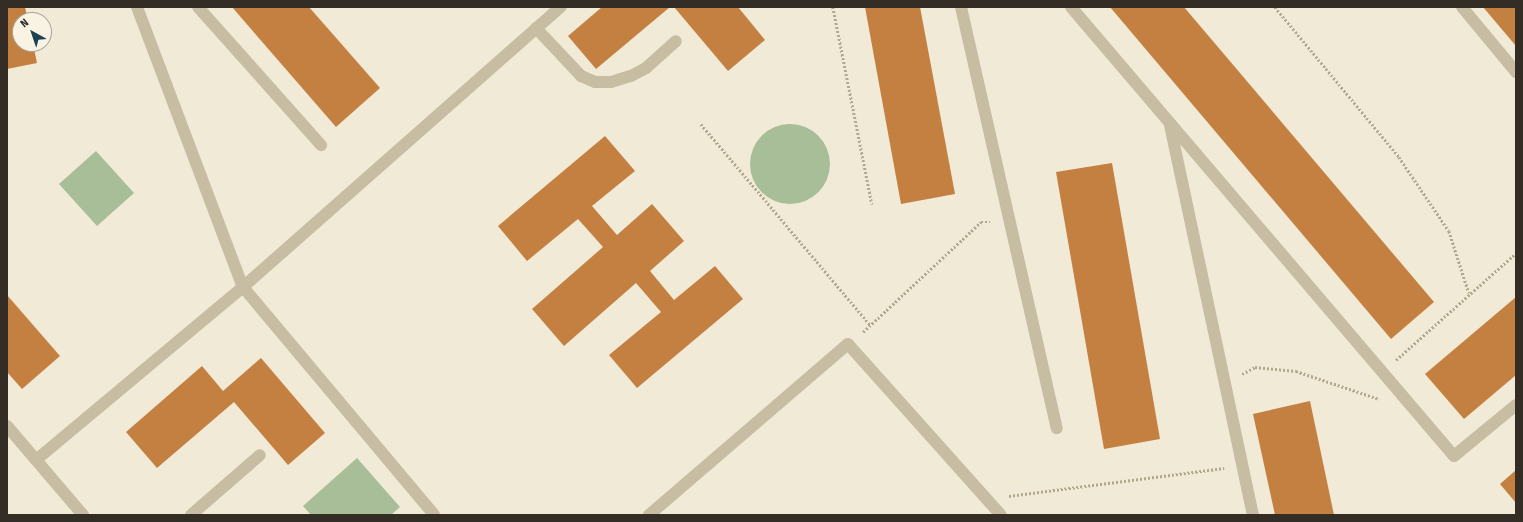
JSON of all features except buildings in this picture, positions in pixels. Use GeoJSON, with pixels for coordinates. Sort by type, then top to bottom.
{"type":"FeatureCollection","features":[{"type":"Feature","properties":{"kind":"lane"},"geometry":{"type":"LineString","coordinates":[[137,7],[243,287],[434,515]]}},
{"type":"Feature","properties":{"kind":"lane"},"geometry":{"type":"LineString","coordinates":[[198,7],[321,144]]}},
{"type":"Feature","properties":{"kind":"lane"},"geometry":{"type":"LineString","coordinates":[[36,460],[243,287],[561,7]]}},
{"type":"Feature","properties":{"kind":"lane"},"geometry":{"type":"LineString","coordinates":[[961,7],[1009,222],[1058,428]]}},
{"type":"Feature","properties":{"kind":"lane"},"geometry":{"type":"LineString","coordinates":[[1071,7],[1454,456],[1516,404]]}},
{"type":"Feature","properties":{"kind":"lane"},"geometry":{"type":"LineString","coordinates":[[1462,7],[1516,72]]}},
{"type":"Feature","properties":{"kind":"lane"},"geometry":{"type":"LineString","coordinates":[[536,28],[581,76],[596,82],[611,82],[631,76],[646,68],[676,41]]}},
{"type":"Feature","properties":{"kind":"lane"},"geometry":{"type":"LineString","coordinates":[[1169,123],[1253,515]]}},
{"type":"Feature","properties":{"kind":"lane"},"geometry":{"type":"LineString","coordinates":[[649,515],[848,344],[1001,515]]}},
{"type":"Feature","properties":{"kind":"lane"},"geometry":{"type":"LineString","coordinates":[[7,426],[83,515]]}},
{"type":"Feature","properties":{"kind":"lane"},"geometry":{"type":"LineString","coordinates":[[190,515],[260,455]]}},
{"type":"Feature","properties":{"kind":"path"},"geometry":{"type":"LineString","coordinates":[[833,7],[872,204]]}},
{"type":"Feature","properties":{"kind":"path"},"geometry":{"type":"LineString","coordinates":[[1275,7],[1400,157],[1449,231],[1469,293]]}},
{"type":"Feature","properties":{"kind":"path"},"geometry":{"type":"LineString","coordinates":[[701,124],[870,326]]}},
{"type":"Feature","properties":{"kind":"path"},"geometry":{"type":"LineString","coordinates":[[848,344],[870,326],[981,222],[1009,222]]}},
{"type":"Feature","properties":{"kind":"path"},"geometry":{"type":"LineString","coordinates":[[1382,372],[1469,293],[1516,253]]}},
{"type":"Feature","properties":{"kind":"path"},"geometry":{"type":"LineString","coordinates":[[1225,382],[1255,367],[1296,371],[1386,401]]}},
{"type":"Feature","properties":{"kind":"path"},"geometry":{"type":"LineString","coordinates":[[987,500],[1243,466]]}},
{"type":"Feature","properties":{"kind":"green space"},"geometry":{"type":"Polygon","coordinates":[[[790,124],[805,127],[818,136],[827,149],[830,164],[827,179],[818,192],[805,201],[790,204],[775,201],[762,192],[753,179],[750,164],[753,149],[762,136],[775,127],[790,124]]]}},
{"type":"Feature","properties":{"kind":"green space"},"geometry":{"type":"Polygon","coordinates":[[[96,151],[134,193],[97,226],[59,184],[96,151]]]}},
{"type":"Feature","properties":{"kind":"green space"},"geometry":{"type":"Polygon","coordinates":[[[357,458],[400,507],[391,515],[311,515],[303,506],[357,458]]]}}]}
